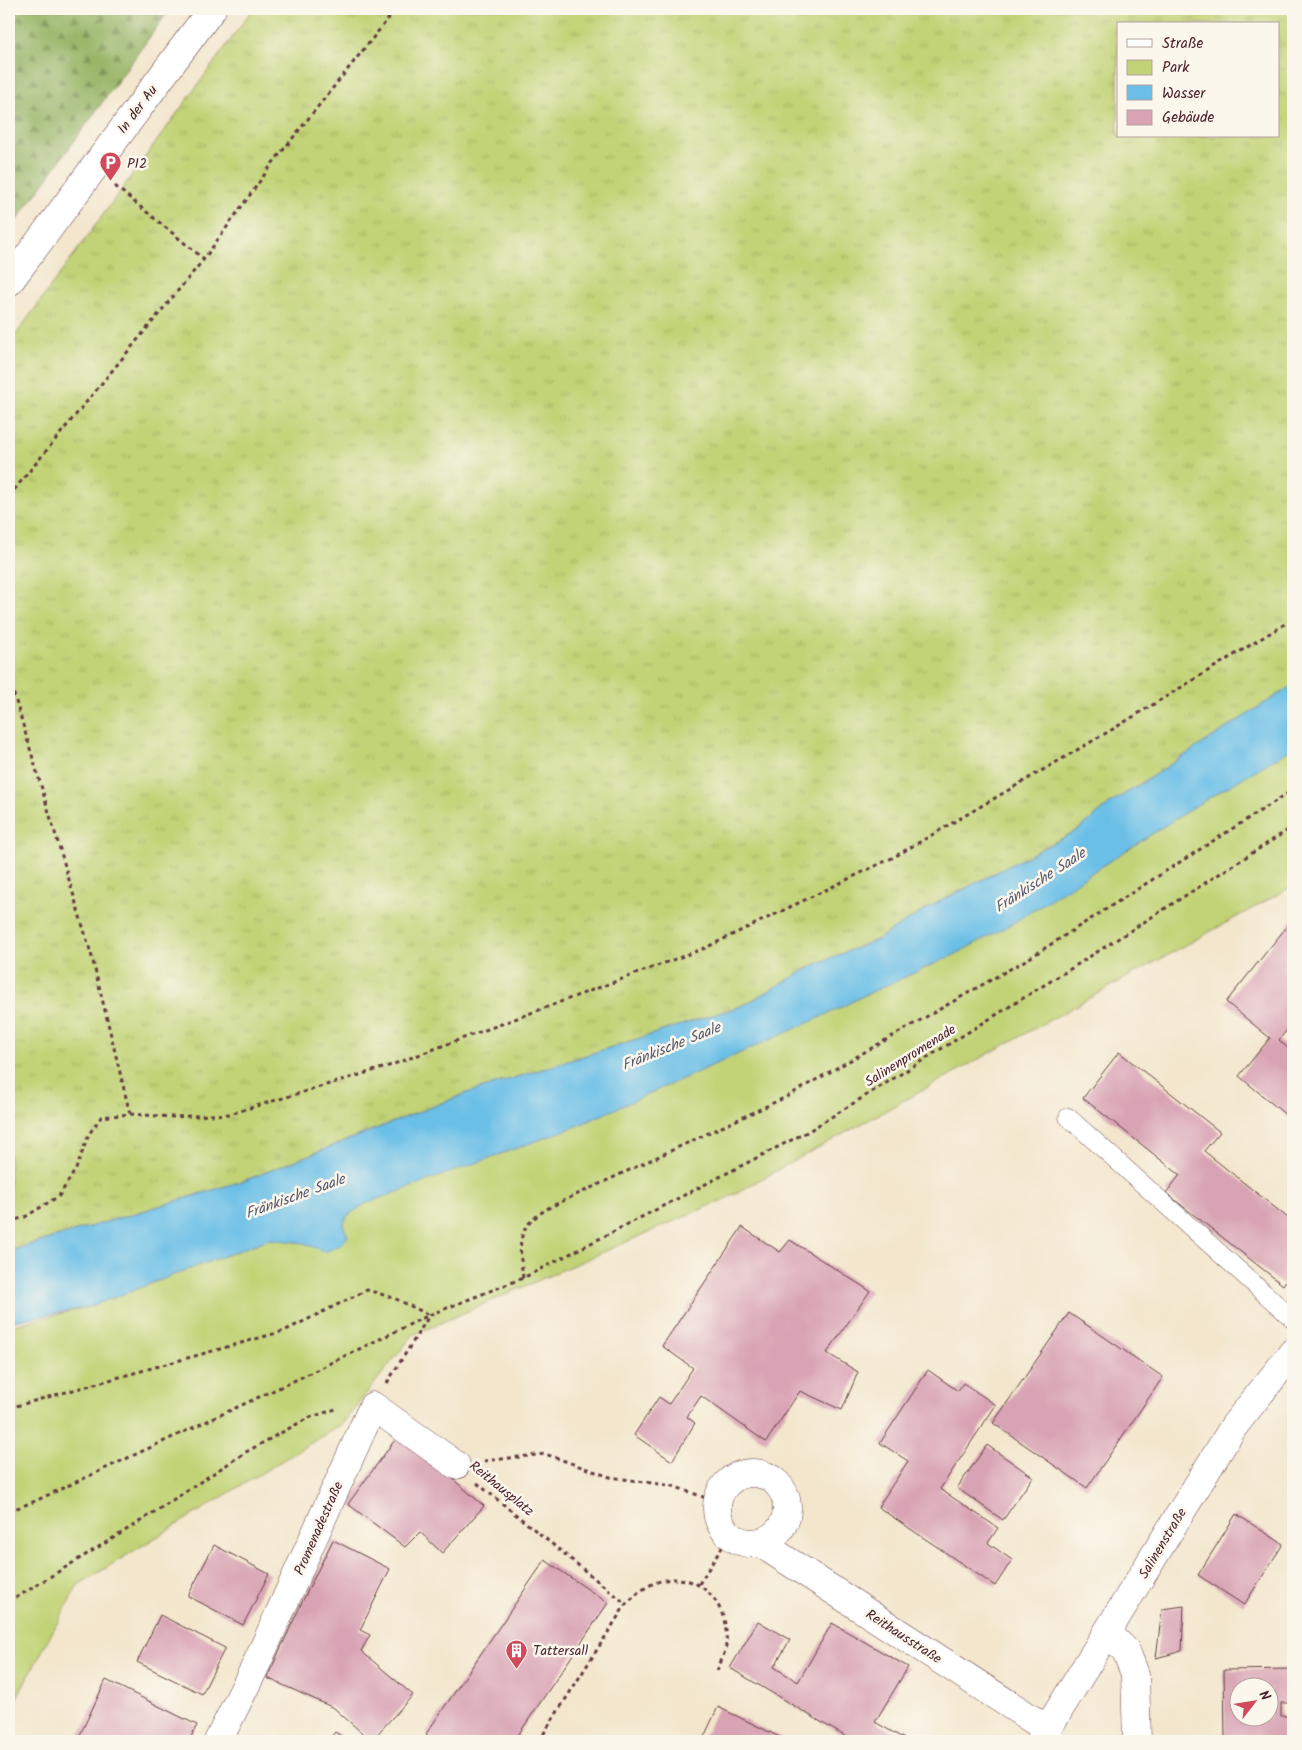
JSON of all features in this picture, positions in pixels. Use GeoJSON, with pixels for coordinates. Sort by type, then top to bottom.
{"type":"FeatureCollection","features":[{"type":"Feature","properties":{"kind":"street","name":"In der Au"},"geometry":{"type":"LineString","coordinates":[[9,282],[98,171],[212,9]]}},
{"type":"Feature","properties":{"kind":"street","name":"Salinenstraße"},"geometry":{"type":"LineString","coordinates":[[1044,1735],[1234,1426],[1293,1352]]}},
{"type":"Feature","properties":{"kind":"street"},"geometry":{"type":"LineString","coordinates":[[373,1406],[456,1465]]}},
{"type":"Feature","properties":{"kind":"street","name":"Promenadestraße"},"geometry":{"type":"LineString","coordinates":[[218,1741],[255,1667],[373,1406]]}},
{"type":"Feature","properties":{"kind":"street"},"geometry":{"type":"LineString","coordinates":[[750,1472],[762,1474],[772,1479],[781,1487],[788,1509],[786,1521],[772,1539],[749,1544],[739,1542],[729,1536],[718,1520],[717,1502],[721,1491],[728,1482],[739,1475],[750,1472]]}},
{"type":"Feature","properties":{"kind":"street","name":"Reithausstraße"},"geometry":{"type":"LineString","coordinates":[[760,1543],[1044,1735]]}},
{"type":"Feature","properties":{"kind":"street"},"geometry":{"type":"LineString","coordinates":[[1108,1633],[1126,1651],[1135,1674],[1137,1741]]}},
{"type":"Feature","properties":{"kind":"lane"},"geometry":{"type":"LineString","coordinates":[[1068,1117],[1293,1319]]}},
{"type":"Feature","properties":{"kind":"path"},"geometry":{"type":"LineString","coordinates":[[9,496],[204,259],[272,164],[396,9]]}},
{"type":"Feature","properties":{"kind":"path"},"geometry":{"type":"LineString","coordinates":[[98,171],[204,259]]}},
{"type":"Feature","properties":{"kind":"path"},"geometry":{"type":"LineString","coordinates":[[9,1222],[25,1217],[59,1196],[76,1169],[89,1134],[101,1117],[130,1114],[173,1117],[230,1114],[386,1067],[706,948],[894,856],[1113,729],[1293,619]]}},
{"type":"Feature","properties":{"kind":"path"},"geometry":{"type":"LineString","coordinates":[[9,678],[92,957],[130,1114]]}},
{"type":"Feature","properties":{"kind":"path"},"geometry":{"type":"LineString","coordinates":[[523,1278],[519,1244],[527,1226],[550,1207],[786,1097],[1031,957],[1293,790]]}},
{"type":"Feature","properties":{"kind":"path","name":"Salinenpromenade"},"geometry":{"type":"LineString","coordinates":[[9,1511],[33,1502],[300,1378],[429,1315],[523,1278],[807,1132],[1075,966],[1293,827]]}},
{"type":"Feature","properties":{"kind":"path"},"geometry":{"type":"LineString","coordinates":[[9,1408],[284,1331],[367,1290],[394,1298],[429,1315],[373,1406],[337,1409],[308,1418],[246,1452],[136,1524],[9,1602]]}},
{"type":"Feature","properties":{"kind":"path","name":"Reithausplatz"},"geometry":{"type":"LineString","coordinates":[[456,1465],[545,1454],[610,1477],[673,1486],[717,1502]]}},
{"type":"Feature","properties":{"kind":"path","name":"Reithausplatz"},"geometry":{"type":"LineString","coordinates":[[456,1465],[626,1604]]}},
{"type":"Feature","properties":{"kind":"path"},"geometry":{"type":"LineString","coordinates":[[699,1584],[729,1536]]}},
{"type":"Feature","properties":{"kind":"path"},"geometry":{"type":"LineString","coordinates":[[539,1741],[626,1604],[644,1587],[661,1580],[678,1579],[699,1584],[712,1596],[721,1612],[726,1630],[726,1647],[718,1671]]}},
{"type":"Feature","properties":{"kind":"green space"},"geometry":{"type":"Polygon","coordinates":[[[9,9],[170,9],[9,231],[9,9]]]}},
{"type":"Feature","properties":{"kind":"green space"},"geometry":{"type":"Polygon","coordinates":[[[253,9],[1293,9],[1293,685],[1111,803],[1078,830],[933,905],[878,939],[814,965],[744,1005],[467,1093],[246,1180],[9,1251],[9,344],[253,9]]]}},
{"type":"Feature","properties":{"kind":"green space"},"geometry":{"type":"Polygon","coordinates":[[[1293,717],[1293,886],[725,1199],[413,1335],[342,1424],[78,1585],[9,1712],[9,1326],[89,1307],[863,996],[1293,717]]]}},
{"type":"Feature","properties":{"kind":"water","name":"Fränkische Saale"},"geometry":{"type":"Polygon","coordinates":[[[1293,685],[1293,748],[1197,805],[1010,925],[954,955],[830,1013],[577,1126],[367,1203],[348,1215],[343,1225],[348,1236],[342,1244],[325,1252],[304,1243],[269,1239],[89,1307],[9,1322],[9,1251],[246,1180],[467,1093],[744,1005],[814,965],[878,939],[933,905],[1078,830],[1111,803],[1293,685]]]}},
{"type":"Feature","properties":{"kind":"building"},"geometry":{"type":"Polygon","coordinates":[[[1293,919],[1293,1022],[1279,1040],[1293,1053],[1293,1121],[1239,1076],[1270,1038],[1226,1002],[1293,919]]]}},
{"type":"Feature","properties":{"kind":"building"},"geometry":{"type":"Polygon","coordinates":[[[1119,1052],[1220,1132],[1204,1151],[1293,1222],[1293,1271],[1283,1285],[1166,1193],[1180,1175],[1083,1098],[1119,1052]]]}},
{"type":"Feature","properties":{"kind":"building"},"geometry":{"type":"Polygon","coordinates":[[[742,1227],[780,1252],[790,1240],[870,1291],[827,1353],[858,1372],[842,1410],[800,1391],[766,1442],[701,1396],[687,1417],[695,1423],[672,1461],[634,1435],[659,1397],[669,1404],[693,1368],[662,1346],[742,1227]]]}},
{"type":"Feature","properties":{"kind":"building"},"geometry":{"type":"Polygon","coordinates":[[[1069,1313],[1163,1377],[1087,1488],[993,1423],[1069,1313]]]}},
{"type":"Feature","properties":{"kind":"building"},"geometry":{"type":"Polygon","coordinates":[[[928,1370],[958,1391],[963,1383],[996,1405],[940,1489],[998,1528],[988,1543],[1012,1560],[995,1586],[878,1507],[908,1461],[880,1443],[928,1370]]]}},
{"type":"Feature","properties":{"kind":"building"},"geometry":{"type":"Polygon","coordinates":[[[400,1433],[484,1506],[442,1553],[420,1532],[405,1547],[348,1504],[400,1433]]]}},
{"type":"Feature","properties":{"kind":"building"},"geometry":{"type":"Polygon","coordinates":[[[987,1445],[1033,1477],[1003,1520],[957,1488],[987,1445]]]}},
{"type":"Feature","properties":{"kind":"building"},"geometry":{"type":"Polygon","coordinates":[[[1236,1514],[1283,1544],[1244,1605],[1198,1575],[1236,1514]]]}},
{"type":"Feature","properties":{"kind":"building"},"geometry":{"type":"Polygon","coordinates":[[[333,1540],[390,1569],[360,1630],[370,1635],[361,1651],[413,1695],[371,1741],[334,1708],[267,1678],[333,1540]]]}},
{"type":"Feature","properties":{"kind":"building"},"geometry":{"type":"Polygon","coordinates":[[[214,1545],[269,1574],[243,1625],[188,1596],[214,1545]]]}},
{"type":"Feature","properties":{"kind":"building","name":"Tattersall"},"geometry":{"type":"Polygon","coordinates":[[[545,1560],[608,1603],[514,1741],[436,1741],[426,1734],[545,1560]]]}},
{"type":"Feature","properties":{"kind":"building"},"geometry":{"type":"Polygon","coordinates":[[[1184,1606],[1182,1651],[1156,1658],[1162,1609],[1184,1606]]]}},
{"type":"Feature","properties":{"kind":"building"},"geometry":{"type":"Polygon","coordinates":[[[160,1615],[225,1648],[202,1694],[137,1662],[160,1615]]]}},
{"type":"Feature","properties":{"kind":"building"},"geometry":{"type":"Polygon","coordinates":[[[758,1621],[790,1640],[774,1667],[798,1682],[832,1623],[908,1667],[875,1722],[908,1741],[853,1741],[730,1668],[758,1621]]]}},
{"type":"Feature","properties":{"kind":"building"},"geometry":{"type":"Polygon","coordinates":[[[1293,1669],[1293,1703],[1281,1703],[1281,1716],[1291,1716],[1292,1741],[1225,1741],[1224,1670],[1293,1669]]]}},
{"type":"Feature","properties":{"kind":"building"},"geometry":{"type":"Polygon","coordinates":[[[106,1680],[197,1725],[189,1741],[77,1741],[106,1680]]]}},
{"type":"Feature","properties":{"kind":"building"},"geometry":{"type":"Polygon","coordinates":[[[718,1707],[788,1741],[702,1741],[718,1707]]]}},
{"type":"Feature","properties":{"kind":"building"},"geometry":{"type":"Polygon","coordinates":[[[335,1732],[349,1741],[328,1741],[335,1732]]]}},
{"type":"Feature","properties":{"kind":"place","name":"P12"},"geometry":{"type":"Point","coordinates":[111,182]}},
{"type":"Feature","properties":{"kind":"place","name":"Tattersall"},"geometry":{"type":"Point","coordinates":[517,1669]}}]}
